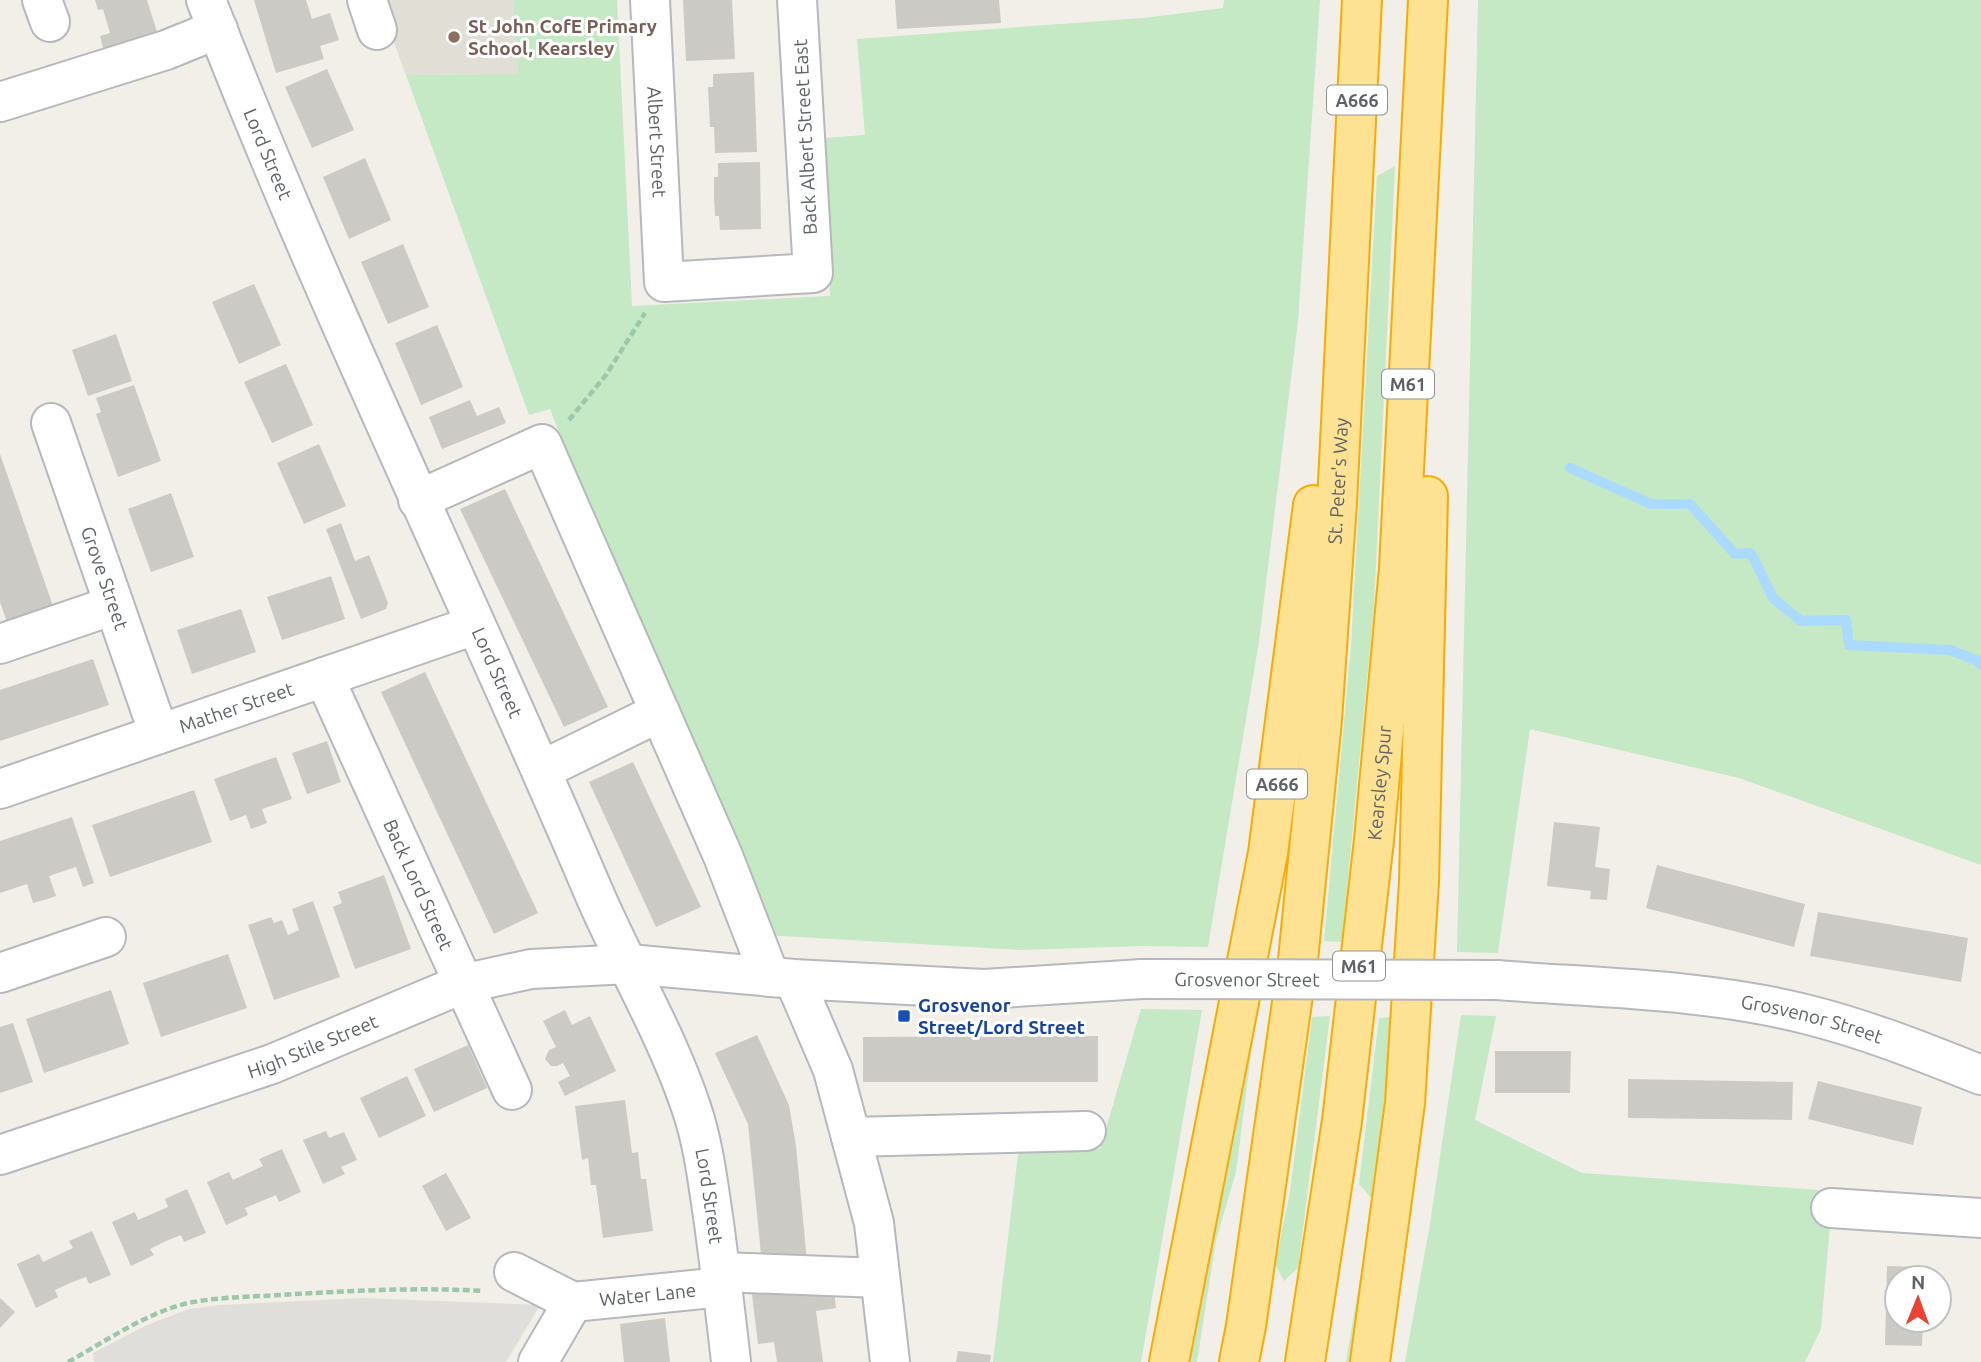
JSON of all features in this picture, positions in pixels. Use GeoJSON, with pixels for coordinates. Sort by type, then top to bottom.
{"type":"FeatureCollection","features":[{"type":"Feature","properties":{"kind":"highway","name":"St. Peter's Way"},"geometry":{"type":"LineString","coordinates":[[1239,1362],[1281,1094],[1298,960],[1322,720],[1334,544],[1362,0]]}},
{"type":"Feature","properties":{"kind":"highway"},"geometry":{"type":"LineString","coordinates":[[1370,1362],[1405,1103],[1419,882],[1429,466],[1418,200],[1428,0]]}},
{"type":"Feature","properties":{"kind":"highway","name":"A666"},"geometry":{"type":"LineString","coordinates":[[1169,1362],[1268,853],[1351,200]]}},
{"type":"Feature","properties":{"kind":"highway","name":"Kearsley Spur"},"geometry":{"type":"LineString","coordinates":[[1305,1362],[1342,1121],[1374,840],[1399,568],[1418,200]]}},
{"type":"Feature","properties":{"kind":"street","name":"Albert Street"},"geometry":{"type":"LineString","coordinates":[[650,0],[664,282]]}},
{"type":"Feature","properties":{"kind":"street","name":"Back Albert Street East"},"geometry":{"type":"LineString","coordinates":[[664,282],[813,273],[797,0]]}},
{"type":"Feature","properties":{"kind":"street"},"geometry":{"type":"LineString","coordinates":[[0,102],[166,50],[212,15]]}},
{"type":"Feature","properties":{"kind":"street","name":"Lord Street"},"geometry":{"type":"LineString","coordinates":[[212,15],[239,86],[418,500],[542,770],[593,891],[629,964],[692,1109],[706,1167],[731,1362]]}},
{"type":"Feature","properties":{"kind":"street","name":"Grove Street"},"geometry":{"type":"LineString","coordinates":[[51,423],[159,734]]}},
{"type":"Feature","properties":{"kind":"street"},"geometry":{"type":"LineString","coordinates":[[418,500],[542,444],[723,856],[782,978],[833,1070],[874,1223],[890,1362]]}},
{"type":"Feature","properties":{"kind":"street"},"geometry":{"type":"LineString","coordinates":[[0,644],[114,605]]}},
{"type":"Feature","properties":{"kind":"street","name":"Mather Street"},"geometry":{"type":"LineString","coordinates":[[0,789],[475,625]]}},
{"type":"Feature","properties":{"kind":"street","name":"Back Lord Street"},"geometry":{"type":"LineString","coordinates":[[324,677],[512,1090]]}},
{"type":"Feature","properties":{"kind":"street"},"geometry":{"type":"LineString","coordinates":[[542,770],[660,712]]}},
{"type":"Feature","properties":{"kind":"street"},"geometry":{"type":"LineString","coordinates":[[0,973],[106,937]]}},
{"type":"Feature","properties":{"kind":"street","name":"High Stile Street"},"geometry":{"type":"LineString","coordinates":[[0,1155],[272,1064],[462,984],[531,969],[629,964]]}},
{"type":"Feature","properties":{"kind":"street","name":"Grosvenor Street"},"geometry":{"type":"LineString","coordinates":[[629,964],[782,978],[984,989],[1142,979],[1497,980],[1698,995],[1803,1013],[1896,1040],[1981,1075]]}},
{"type":"Feature","properties":{"kind":"street"},"geometry":{"type":"LineString","coordinates":[[851,1138],[1086,1131]]}},
{"type":"Feature","properties":{"kind":"street"},"geometry":{"type":"LineString","coordinates":[[1831,1208],[1981,1218]]}},
{"type":"Feature","properties":{"kind":"street","name":"Water Lane"},"geometry":{"type":"LineString","coordinates":[[573,1302],[722,1279],[880,1278]]}},
{"type":"Feature","properties":{"kind":"street"},"geometry":{"type":"LineString","coordinates":[[502,1282],[573,1302],[539,1362]]}},
{"type":"Feature","properties":{"kind":"path"},"geometry":{"type":"LineString","coordinates":[[542,444],[576,414],[606,375],[664,282]]}},
{"type":"Feature","properties":{"kind":"path"},"geometry":{"type":"LineString","coordinates":[[68,1362],[144,1320],[187,1303],[298,1294],[442,1289],[502,1282]]}},
{"type":"Feature","properties":{"kind":"shaded area","name":"St John CofE Primary School, Kearsley"},"geometry":{"type":"Polygon","coordinates":[[[378,0],[513,0],[518,74],[406,75],[378,0]]]}},
{"type":"Feature","properties":{"kind":"shaded area"},"geometry":{"type":"Polygon","coordinates":[[[362,1298],[540,1305],[506,1362],[94,1362],[93,1353],[147,1325],[189,1309],[362,1298]]]}},
{"type":"Feature","properties":{"kind":"green space"},"geometry":{"type":"Polygon","coordinates":[[[513,0],[617,0],[632,306],[830,296],[825,138],[865,135],[857,39],[1143,18],[1223,8],[1224,0],[1320,0],[1298,321],[1259,641],[1208,947],[1021,950],[765,935],[609,563],[550,409],[529,415],[406,75],[518,74],[513,0]]]}},
{"type":"Feature","properties":{"kind":"green space"},"geometry":{"type":"Polygon","coordinates":[[[1478,0],[1981,0],[1981,865],[1739,778],[1530,729],[1498,953],[1457,952],[1478,0]]]}},
{"type":"Feature","properties":{"kind":"green space"},"geometry":{"type":"Polygon","coordinates":[[[1395,166],[1374,607],[1342,942],[1324,941],[1351,645],[1377,176],[1395,166]]]}},
{"type":"Feature","properties":{"kind":"green space"},"geometry":{"type":"Polygon","coordinates":[[[1141,1009],[1202,1010],[1141,1362],[993,1362],[1019,1147],[1100,1149],[1141,1009]]]}},
{"type":"Feature","properties":{"kind":"green space"},"geometry":{"type":"Polygon","coordinates":[[[1256,1015],[1236,1172],[1216,1240],[1197,1362],[1187,1362],[1256,1015]]]}},
{"type":"Feature","properties":{"kind":"green space"},"geometry":{"type":"Polygon","coordinates":[[[1461,1015],[1496,1016],[1475,1120],[1582,1173],[1833,1191],[1821,1329],[1805,1362],[1405,1362],[1430,1224],[1461,1015]]]}},
{"type":"Feature","properties":{"kind":"green space"},"geometry":{"type":"Polygon","coordinates":[[[1330,1016],[1298,1268],[1284,1281],[1275,1264],[1290,1192],[1312,1017],[1330,1016]]]}},
{"type":"Feature","properties":{"kind":"green space"},"geometry":{"type":"Polygon","coordinates":[[[1392,1017],[1370,1233],[1351,1362],[1346,1362],[1373,1200],[1359,1184],[1379,1018],[1392,1017]]]}},
{"type":"Feature","properties":{"kind":"building"},"geometry":{"type":"Polygon","coordinates":[[[95,0],[147,0],[158,35],[104,51],[100,36],[110,33],[103,9],[98,10],[95,0]]]}},
{"type":"Feature","properties":{"kind":"building"},"geometry":{"type":"Polygon","coordinates":[[[254,0],[306,0],[312,19],[330,13],[339,40],[320,46],[324,59],[276,73],[254,0]]]}},
{"type":"Feature","properties":{"kind":"building"},"geometry":{"type":"Polygon","coordinates":[[[683,0],[732,0],[735,59],[686,61],[683,0]]]}},
{"type":"Feature","properties":{"kind":"building"},"geometry":{"type":"Polygon","coordinates":[[[895,0],[999,0],[1001,23],[897,29],[895,0]]]}},
{"type":"Feature","properties":{"kind":"building"},"geometry":{"type":"Polygon","coordinates":[[[327,69],[354,130],[312,148],[285,87],[327,69]]]}},
{"type":"Feature","properties":{"kind":"building"},"geometry":{"type":"Polygon","coordinates":[[[754,72],[757,152],[715,153],[714,127],[710,127],[708,87],[713,87],[713,74],[754,72]]]}},
{"type":"Feature","properties":{"kind":"building"},"geometry":{"type":"Polygon","coordinates":[[[365,158],[391,220],[349,239],[323,177],[365,158]]]}},
{"type":"Feature","properties":{"kind":"building"},"geometry":{"type":"Polygon","coordinates":[[[760,162],[761,229],[720,230],[719,216],[715,216],[714,197],[714,177],[718,177],[718,163],[760,162]]]}},
{"type":"Feature","properties":{"kind":"building"},"geometry":{"type":"Polygon","coordinates":[[[403,244],[429,307],[388,324],[361,262],[403,244]]]}},
{"type":"Feature","properties":{"kind":"building"},"geometry":{"type":"Polygon","coordinates":[[[254,284],[281,345],[239,364],[212,302],[254,284]]]}},
{"type":"Feature","properties":{"kind":"building"},"geometry":{"type":"Polygon","coordinates":[[[437,325],[463,387],[421,405],[395,343],[437,325]]]}},
{"type":"Feature","properties":{"kind":"building"},"geometry":{"type":"Polygon","coordinates":[[[116,334],[132,381],[88,396],[72,350],[116,334]]]}},
{"type":"Feature","properties":{"kind":"building"},"geometry":{"type":"Polygon","coordinates":[[[286,364],[313,425],[272,443],[244,382],[286,364]]]}},
{"type":"Feature","properties":{"kind":"building"},"geometry":{"type":"Polygon","coordinates":[[[134,385],[161,461],[118,477],[96,414],[101,412],[96,398],[134,385]]]}},
{"type":"Feature","properties":{"kind":"building"},"geometry":{"type":"Polygon","coordinates":[[[470,400],[477,416],[499,407],[506,423],[442,449],[429,417],[470,400]]]}},
{"type":"Feature","properties":{"kind":"building"},"geometry":{"type":"Polygon","coordinates":[[[319,444],[346,506],[304,524],[277,463],[319,444]]]}},
{"type":"Feature","properties":{"kind":"building"},"geometry":{"type":"Polygon","coordinates":[[[0,454],[53,606],[7,622],[0,602],[0,454]]]}},
{"type":"Feature","properties":{"kind":"building"},"geometry":{"type":"Polygon","coordinates":[[[505,489],[608,707],[564,727],[460,509],[505,489]]]}},
{"type":"Feature","properties":{"kind":"building"},"geometry":{"type":"Polygon","coordinates":[[[171,493],[194,557],[151,572],[128,509],[171,493]]]}},
{"type":"Feature","properties":{"kind":"building"},"geometry":{"type":"Polygon","coordinates":[[[341,523],[355,561],[369,555],[388,603],[386,609],[361,619],[326,529],[341,523]]]}},
{"type":"Feature","properties":{"kind":"building"},"geometry":{"type":"Polygon","coordinates":[[[331,576],[345,619],[282,640],[267,597],[331,576]]]}},
{"type":"Feature","properties":{"kind":"building"},"geometry":{"type":"Polygon","coordinates":[[[241,609],[256,652],[192,674],[177,630],[241,609]]]}},
{"type":"Feature","properties":{"kind":"building"},"geometry":{"type":"Polygon","coordinates":[[[93,659],[109,705],[0,741],[0,690],[93,659]]]}},
{"type":"Feature","properties":{"kind":"building"},"geometry":{"type":"Polygon","coordinates":[[[425,672],[538,913],[494,934],[381,692],[425,672]]]}},
{"type":"Feature","properties":{"kind":"building"},"geometry":{"type":"Polygon","coordinates":[[[327,741],[341,782],[307,794],[292,753],[327,741]]]}},
{"type":"Feature","properties":{"kind":"building"},"geometry":{"type":"Polygon","coordinates":[[[276,757],[292,799],[262,809],[267,823],[251,829],[246,815],[230,821],[214,779],[276,757]]]}},
{"type":"Feature","properties":{"kind":"building"},"geometry":{"type":"Polygon","coordinates":[[[633,762],[701,907],[656,927],[589,782],[633,762]]]}},
{"type":"Feature","properties":{"kind":"building"},"geometry":{"type":"Polygon","coordinates":[[[194,790],[212,842],[110,877],[92,825],[194,790]]]}},
{"type":"Feature","properties":{"kind":"building"},"geometry":{"type":"Polygon","coordinates":[[[72,817],[94,883],[83,887],[76,867],[49,876],[56,896],[33,903],[27,884],[0,893],[0,841],[72,817]]]}},
{"type":"Feature","properties":{"kind":"building"},"geometry":{"type":"Polygon","coordinates":[[[1554,822],[1600,827],[1595,867],[1610,869],[1607,900],[1590,899],[1591,891],[1547,886],[1554,822]]]}},
{"type":"Feature","properties":{"kind":"building"},"geometry":{"type":"Polygon","coordinates":[[[1657,865],[1805,904],[1794,947],[1646,908],[1657,865]]]}},
{"type":"Feature","properties":{"kind":"building"},"geometry":{"type":"Polygon","coordinates":[[[384,875],[411,949],[355,969],[333,907],[342,903],[338,892],[384,875]]]}},
{"type":"Feature","properties":{"kind":"building"},"geometry":{"type":"Polygon","coordinates":[[[313,901],[340,977],[274,1000],[248,925],[271,917],[274,923],[282,920],[288,935],[299,930],[292,909],[313,901]]]}},
{"type":"Feature","properties":{"kind":"building"},"geometry":{"type":"Polygon","coordinates":[[[1818,912],[1968,938],[1961,982],[1810,956],[1818,912]]]}},
{"type":"Feature","properties":{"kind":"building"},"geometry":{"type":"Polygon","coordinates":[[[228,954],[247,1008],[161,1037],[143,983],[228,954]]]}},
{"type":"Feature","properties":{"kind":"building"},"geometry":{"type":"Polygon","coordinates":[[[111,990],[129,1044],[44,1073],[26,1019],[111,990]]]}},
{"type":"Feature","properties":{"kind":"building"},"geometry":{"type":"Polygon","coordinates":[[[565,1010],[572,1025],[590,1016],[616,1071],[565,1096],[558,1082],[570,1076],[563,1063],[551,1066],[545,1059],[549,1050],[556,1047],[543,1021],[565,1010]]]}},
{"type":"Feature","properties":{"kind":"building"},"geometry":{"type":"Polygon","coordinates":[[[13,1023],[33,1082],[0,1093],[0,1027],[13,1023]]]}},
{"type":"Feature","properties":{"kind":"building"},"geometry":{"type":"Polygon","coordinates":[[[757,1035],[789,1105],[796,1146],[807,1261],[761,1254],[748,1124],[715,1053],[757,1035]]]}},
{"type":"Feature","properties":{"kind":"building"},"geometry":{"type":"Polygon","coordinates":[[[1098,1036],[1098,1082],[863,1082],[863,1037],[1098,1036]]]}},
{"type":"Feature","properties":{"kind":"building"},"geometry":{"type":"Polygon","coordinates":[[[468,1045],[487,1088],[434,1112],[414,1069],[468,1045]]]}},
{"type":"Feature","properties":{"kind":"building"},"geometry":{"type":"Polygon","coordinates":[[[1495,1051],[1571,1051],[1570,1093],[1495,1093],[1495,1051]]]}},
{"type":"Feature","properties":{"kind":"building"},"geometry":{"type":"Polygon","coordinates":[[[407,1076],[426,1116],[379,1138],[360,1098],[407,1076]]]}},
{"type":"Feature","properties":{"kind":"building"},"geometry":{"type":"Polygon","coordinates":[[[1628,1079],[1793,1082],[1792,1120],[1628,1118],[1628,1079]]]}},
{"type":"Feature","properties":{"kind":"building"},"geometry":{"type":"Polygon","coordinates":[[[1818,1081],[1922,1107],[1913,1145],[1808,1119],[1818,1081]]]}},
{"type":"Feature","properties":{"kind":"building"},"geometry":{"type":"Polygon","coordinates":[[[625,1100],[632,1153],[638,1152],[641,1179],[646,1179],[653,1231],[603,1238],[596,1185],[591,1185],[588,1158],[582,1160],[575,1106],[625,1100]]]}},
{"type":"Feature","properties":{"kind":"building"},"geometry":{"type":"Polygon","coordinates":[[[326,1131],[329,1138],[344,1132],[357,1160],[341,1167],[345,1174],[323,1184],[303,1140],[326,1131]]]}},
{"type":"Feature","properties":{"kind":"building"},"geometry":{"type":"Polygon","coordinates":[[[282,1149],[301,1192],[279,1202],[276,1195],[245,1208],[248,1215],[226,1225],[207,1182],[229,1172],[233,1180],[263,1166],[259,1159],[282,1149]]]}},
{"type":"Feature","properties":{"kind":"building"},"geometry":{"type":"Polygon","coordinates":[[[446,1173],[471,1218],[446,1231],[422,1186],[446,1173]]]}},
{"type":"Feature","properties":{"kind":"building"},"geometry":{"type":"Polygon","coordinates":[[[187,1189],[206,1233],[184,1242],[181,1235],[166,1241],[150,1249],[154,1255],[131,1266],[112,1222],[135,1212],[138,1220],[168,1207],[165,1199],[187,1189]]]}},
{"type":"Feature","properties":{"kind":"building"},"geometry":{"type":"Polygon","coordinates":[[[92,1231],[111,1275],[89,1284],[86,1277],[70,1283],[55,1290],[58,1297],[36,1308],[17,1264],[39,1254],[43,1262],[73,1248],[69,1241],[92,1231]]]}},
{"type":"Feature","properties":{"kind":"building"},"geometry":{"type":"Polygon","coordinates":[[[751,1287],[834,1291],[836,1308],[816,1311],[823,1362],[777,1362],[774,1342],[758,1344],[751,1287]]]}},
{"type":"Feature","properties":{"kind":"building"},"geometry":{"type":"Polygon","coordinates":[[[0,1298],[15,1312],[0,1328],[0,1298]]]}},
{"type":"Feature","properties":{"kind":"building"},"geometry":{"type":"Polygon","coordinates":[[[665,1318],[670,1362],[624,1362],[620,1324],[665,1318]]]}},
{"type":"Feature","properties":{"kind":"building"},"geometry":{"type":"Polygon","coordinates":[[[1885,1334],[1922,1334],[1922,1346],[1885,1345],[1885,1334]]]}},
{"type":"Feature","properties":{"kind":"building"},"geometry":{"type":"Polygon","coordinates":[[[958,1351],[991,1355],[990,1362],[956,1362],[958,1351]]]}},
{"type":"Feature","properties":{"kind":"waterway"},"geometry":{"type":"LineString","coordinates":[[1570,468],[1651,504],[1690,504],[1735,554],[1751,553],[1773,598],[1801,621],[1846,620],[1849,645],[1950,650],[1978,661],[1981,665]]}},
{"type":"Feature","properties":{"kind":"place","name":"St John CofE Primary School, Kearsley"},"geometry":{"type":"Point","coordinates":[454,37]}},
{"type":"Feature","properties":{"kind":"place","name":"Grosvenor Street/Lord Street"},"geometry":{"type":"Point","coordinates":[904,1016]}}]}
